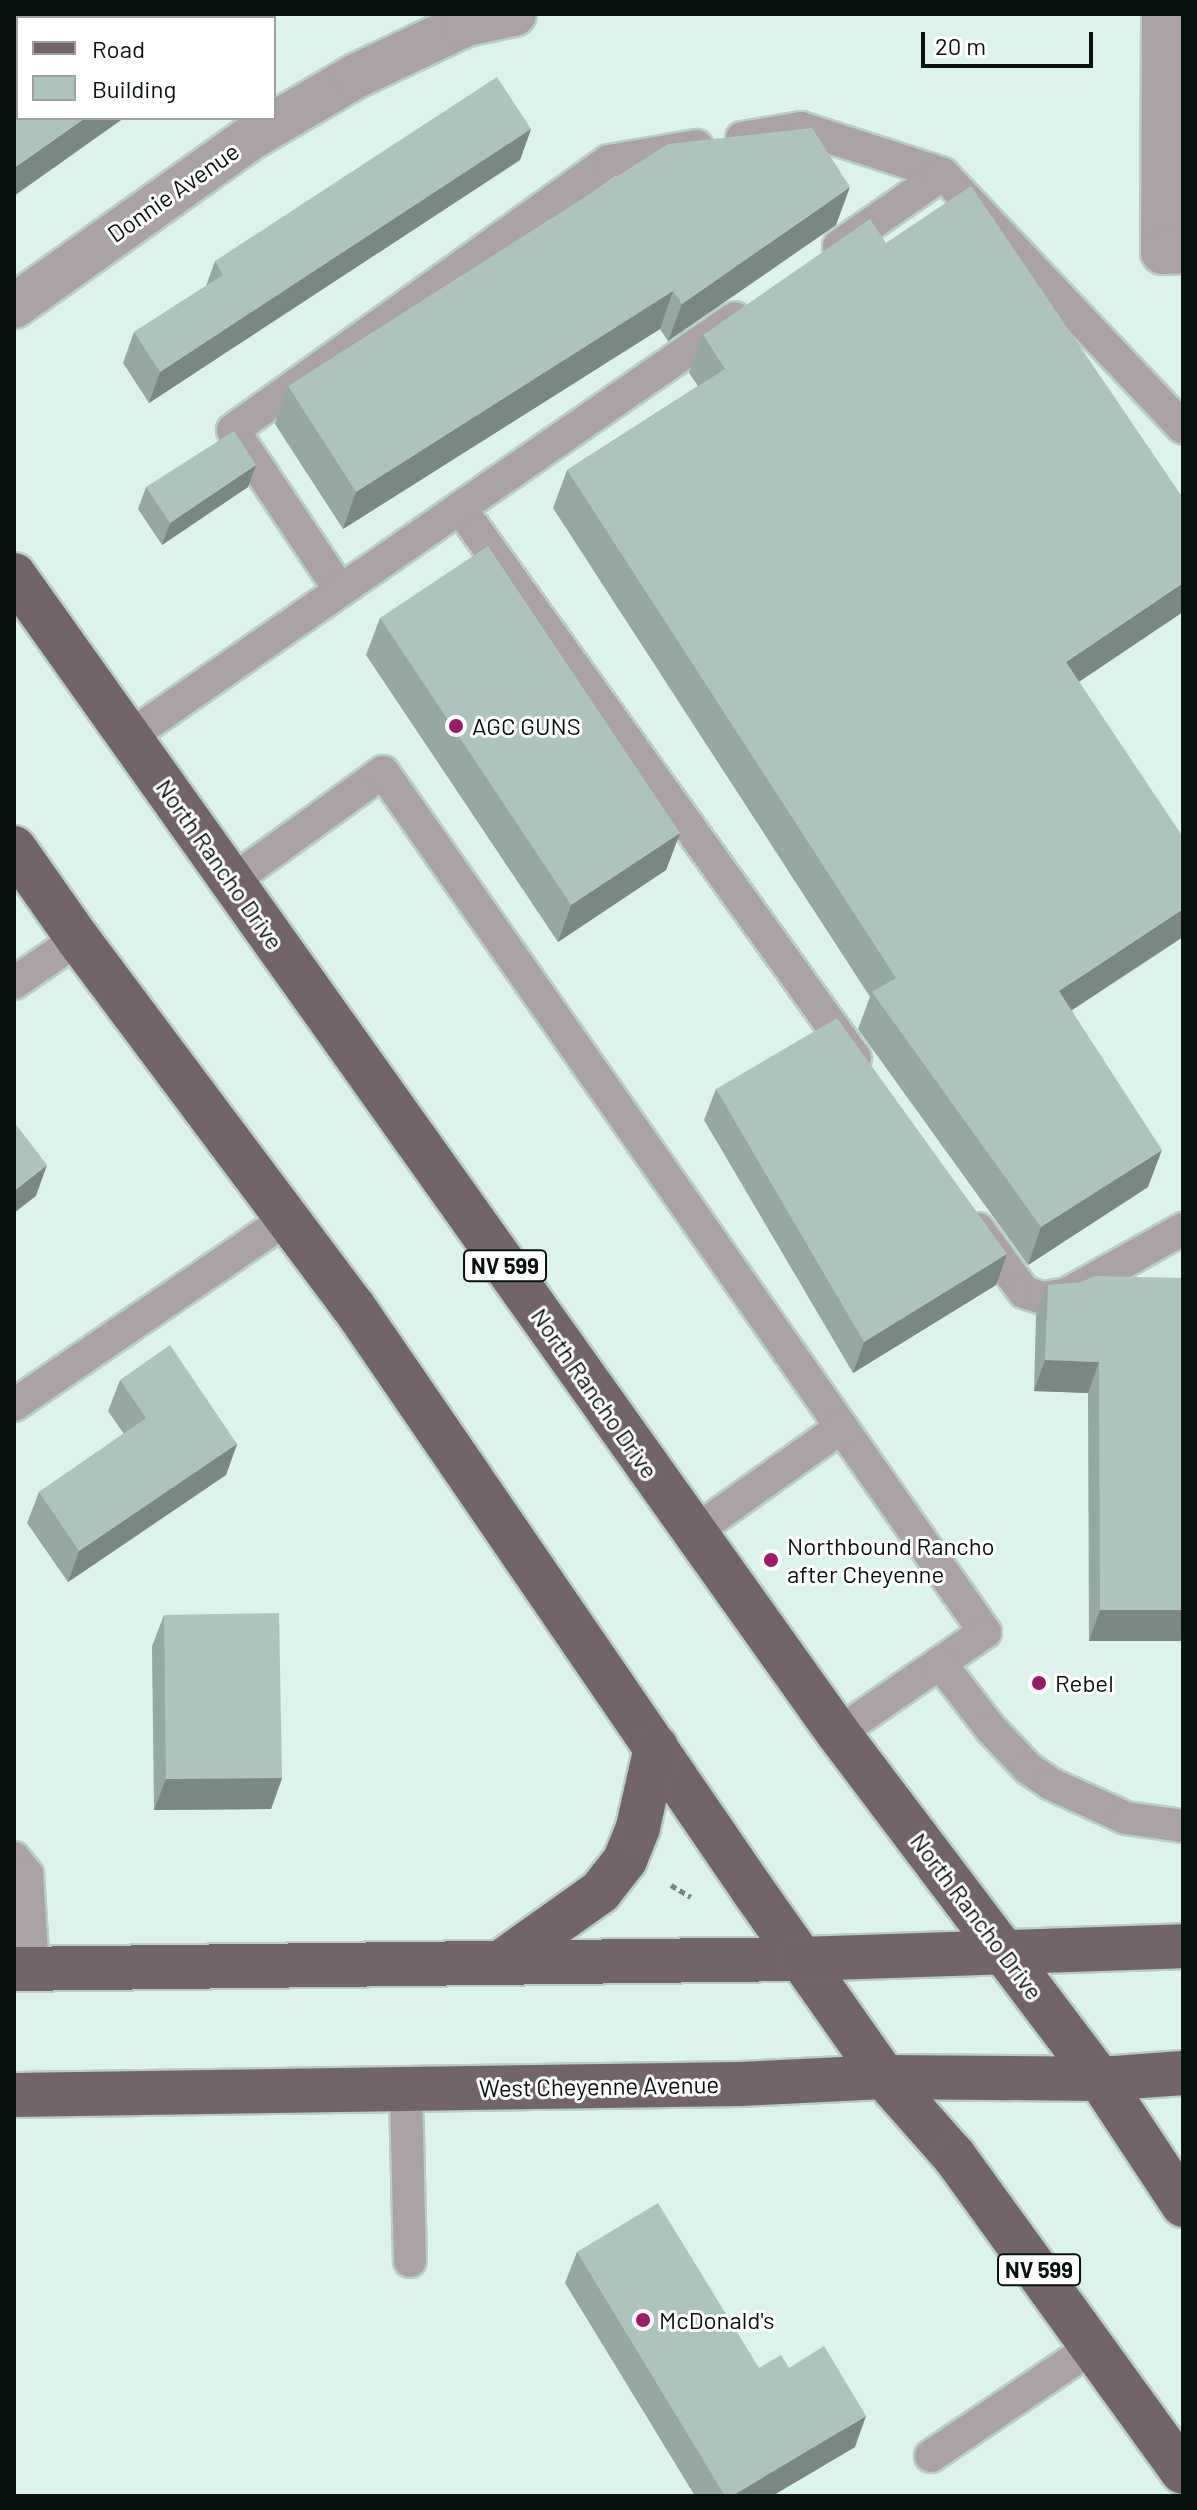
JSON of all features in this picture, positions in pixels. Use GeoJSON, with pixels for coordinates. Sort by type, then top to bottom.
{"type":"FeatureCollection","features":[{"type":"Feature","properties":{"kind":"main road","name":"North Rancho Drive"},"geometry":{"type":"LineString","coordinates":[[14,575],[838,1733],[1100,2079],[1183,2205]]}},
{"type":"Feature","properties":{"kind":"main road","name":"NV 599"},"geometry":{"type":"LineString","coordinates":[[14,848],[78,939],[290,1217],[884,2077],[954,2156],[1183,2472]]}},
{"type":"Feature","properties":{"kind":"main road"},"geometry":{"type":"LineString","coordinates":[[500,1963],[600,1892],[625,1860],[638,1827],[656,1747]]}},
{"type":"Feature","properties":{"kind":"main road"},"geometry":{"type":"LineString","coordinates":[[23,1969],[801,1959],[1183,1946]]}},
{"type":"Feature","properties":{"kind":"main road","name":"West Cheyenne Avenue"},"geometry":{"type":"LineString","coordinates":[[14,2095],[740,2084],[884,2077],[1100,2079],[1183,2073]]}},
{"type":"Feature","properties":{"kind":"street","name":"Donnie Avenue"},"geometry":{"type":"LineString","coordinates":[[276,113],[466,24],[514,14]]}},
{"type":"Feature","properties":{"kind":"street"},"geometry":{"type":"LineString","coordinates":[[1164,14],[1173,252]]}},
{"type":"Feature","properties":{"kind":"street","name":"Donnie Avenue"},"geometry":{"type":"LineString","coordinates":[[14,306],[246,127]]}},
{"type":"Feature","properties":{"kind":"lane"},"geometry":{"type":"LineString","coordinates":[[340,590],[233,430],[609,161],[801,128],[943,174],[1183,428]]}},
{"type":"Feature","properties":{"kind":"lane"},"geometry":{"type":"LineString","coordinates":[[813,264],[943,174]]}},
{"type":"Feature","properties":{"kind":"lane"},"geometry":{"type":"LineString","coordinates":[[130,736],[760,300]]}},
{"type":"Feature","properties":{"kind":"lane"},"geometry":{"type":"LineString","coordinates":[[460,508],[876,1087]]}},
{"type":"Feature","properties":{"kind":"lane"},"geometry":{"type":"LineString","coordinates":[[232,881],[383,772],[985,1632],[838,1733]]}},
{"type":"Feature","properties":{"kind":"lane"},"geometry":{"type":"LineString","coordinates":[[14,983],[78,939]]}},
{"type":"Feature","properties":{"kind":"lane"},"geometry":{"type":"LineString","coordinates":[[959,1202],[1024,1292],[1043,1298],[1067,1294],[1183,1229]]}},
{"type":"Feature","properties":{"kind":"lane"},"geometry":{"type":"LineString","coordinates":[[14,1405],[290,1217]]}},
{"type":"Feature","properties":{"kind":"lane"},"geometry":{"type":"LineString","coordinates":[[694,1532],[842,1427]]}},
{"type":"Feature","properties":{"kind":"lane"},"geometry":{"type":"LineString","coordinates":[[940,1663],[991,1729],[1029,1769],[1051,1784],[1126,1818],[1183,1826]]}},
{"type":"Feature","properties":{"kind":"lane"},"geometry":{"type":"LineString","coordinates":[[14,1858],[27,1874],[23,1969]]}},
{"type":"Feature","properties":{"kind":"lane"},"geometry":{"type":"LineString","coordinates":[[406,2089],[410,2261]]}},
{"type":"Feature","properties":{"kind":"lane"},"geometry":{"type":"LineString","coordinates":[[931,2456],[1094,2346]]}},
{"type":"Feature","properties":{"kind":"path"},"geometry":{"type":"LineString","coordinates":[[663,1881],[691,1897]]}},
{"type":"Feature","properties":{"kind":"building"},"geometry":{"type":"Polygon","coordinates":[[[14,14],[116,14],[118,16],[16,16],[16,120],[82,120],[14,168],[14,14]]]}},
{"type":"Feature","properties":{"kind":"building"},"geometry":{"type":"Polygon","coordinates":[[[497,77],[531,129],[160,372],[134,332],[223,275],[215,261],[497,77]]]}},
{"type":"Feature","properties":{"kind":"building"},"geometry":{"type":"Polygon","coordinates":[[[812,128],[850,187],[682,304],[673,291],[356,492],[288,386],[668,144],[812,128]]]}},
{"type":"Feature","properties":{"kind":"building"},"geometry":{"type":"Polygon","coordinates":[[[971,186],[1183,498],[1183,583],[1066,662],[1183,837],[1183,909],[1059,991],[1162,1150],[1041,1227],[872,992],[896,978],[567,470],[725,369],[703,335],[870,219],[886,243],[971,186]]]}},
{"type":"Feature","properties":{"kind":"building"},"geometry":{"type":"Polygon","coordinates":[[[234,431],[256,465],[170,523],[146,487],[234,431]]]}},
{"type":"Feature","properties":{"kind":"building"},"geometry":{"type":"Polygon","coordinates":[[[488,546],[680,833],[571,905],[380,618],[488,546]]]}},
{"type":"Feature","properties":{"kind":"building"},"geometry":{"type":"Polygon","coordinates":[[[837,1018],[1007,1254],[864,1342],[716,1089],[837,1018]]]}},
{"type":"Feature","properties":{"kind":"building"},"geometry":{"type":"Polygon","coordinates":[[[14,1122],[47,1165],[14,1191],[14,1122]]]}},
{"type":"Feature","properties":{"kind":"building"},"geometry":{"type":"Polygon","coordinates":[[[1095,1276],[1183,1278],[1183,1610],[1100,1610],[1099,1362],[1045,1360],[1048,1285],[1081,1282],[1095,1276]]]}},
{"type":"Feature","properties":{"kind":"building"},"geometry":{"type":"Polygon","coordinates":[[[170,1345],[237,1444],[79,1551],[39,1492],[146,1418],[120,1380],[170,1345]]]}},
{"type":"Feature","properties":{"kind":"building"},"geometry":{"type":"Polygon","coordinates":[[[279,1613],[282,1778],[166,1779],[164,1615],[279,1613]]]}},
{"type":"Feature","properties":{"kind":"building"},"geometry":{"type":"Polygon","coordinates":[[[658,2203],[759,2368],[781,2355],[789,2368],[824,2346],[866,2416],[732,2496],[725,2496],[577,2252],[658,2203]]]}},
{"type":"Feature","properties":{"kind":"place","name":"AGC GUNS"},"geometry":{"type":"Point","coordinates":[456,726]}},
{"type":"Feature","properties":{"kind":"place","name":"Northbound Rancho after Cheyenne"},"geometry":{"type":"Point","coordinates":[771,1560]}},
{"type":"Feature","properties":{"kind":"place","name":"Rebel"},"geometry":{"type":"Point","coordinates":[1039,1683]}},
{"type":"Feature","properties":{"kind":"place","name":"McDonald's"},"geometry":{"type":"Point","coordinates":[643,2320]}}]}
